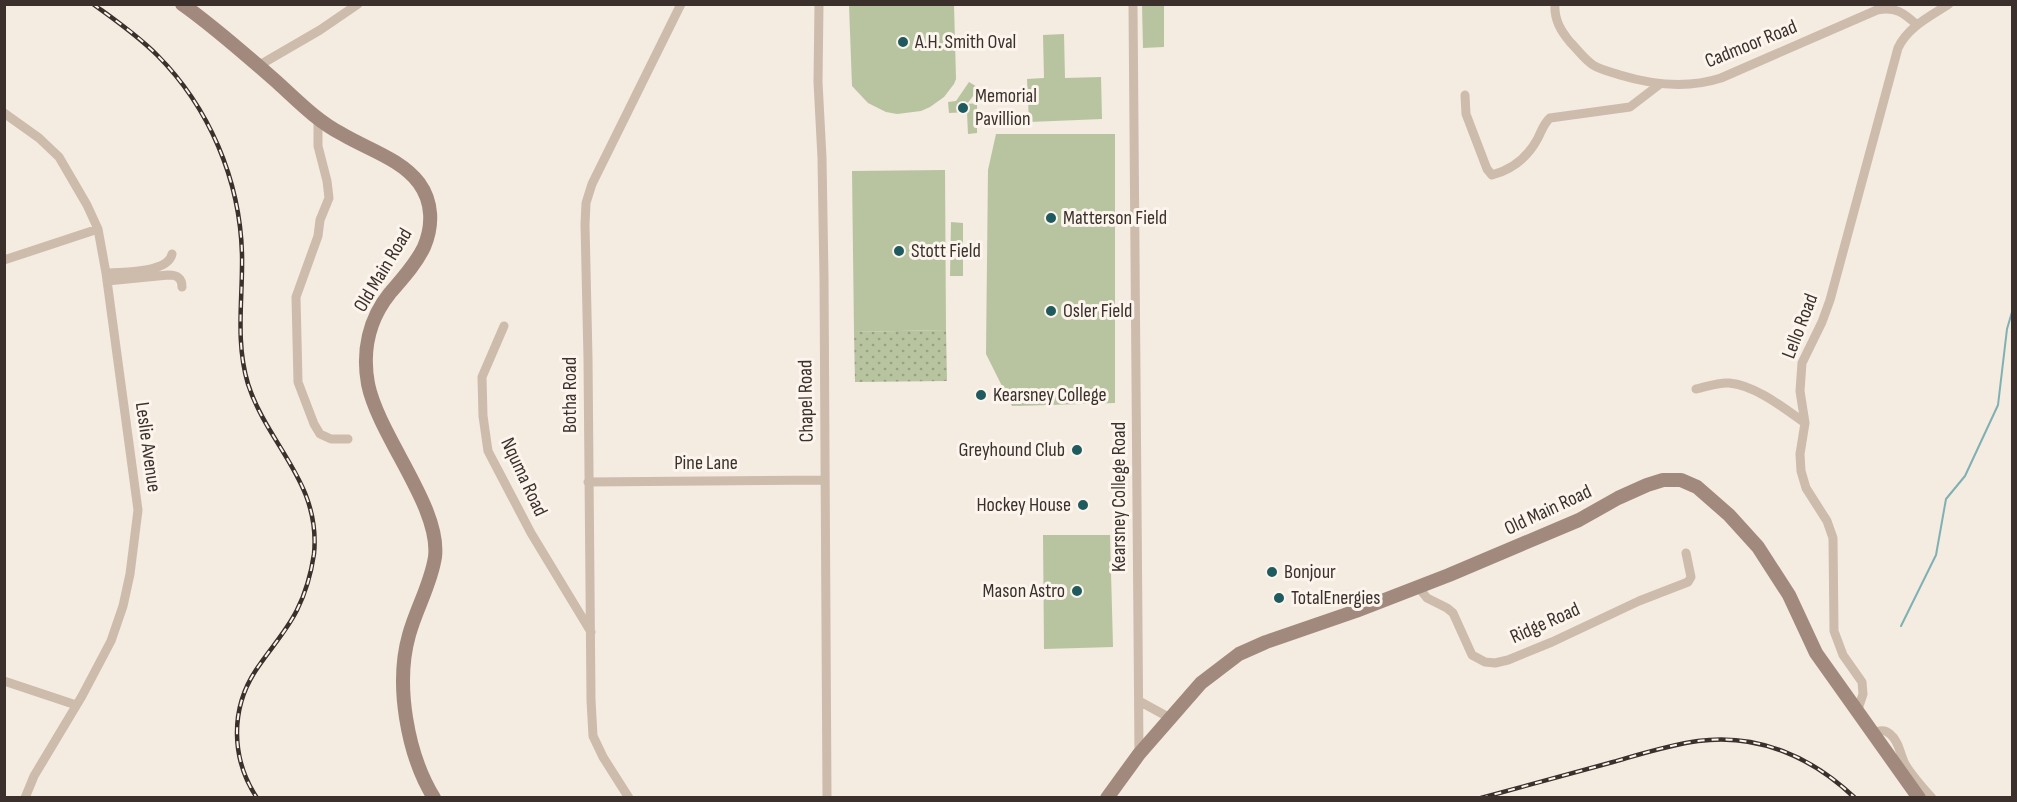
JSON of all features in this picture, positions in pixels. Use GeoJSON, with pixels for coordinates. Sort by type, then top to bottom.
{"type":"FeatureCollection","features":[{"type":"Feature","properties":{"kind":"main road","name":"Old Main Road"},"geometry":{"type":"LineString","coordinates":[[182,4],[208,22],[318,119],[408,171],[423,189],[430,210],[429,231],[423,248],[407,273],[380,306],[373,319],[366,351],[371,396],[387,434],[419,496],[434,535],[435,557],[432,571],[409,634],[403,670],[410,738],[422,775],[434,798]]}},
{"type":"Feature","properties":{"kind":"main road","name":"Old Main Road"},"geometry":{"type":"LineString","coordinates":[[1107,798],[1139,754],[1201,683],[1239,654],[1266,642],[1419,588],[1579,520],[1618,498],[1664,480],[1681,480],[1697,487],[1717,503],[1758,547],[1789,595],[1816,653],[1919,798]]}},
{"type":"Feature","properties":{"kind":"street"},"geometry":{"type":"LineString","coordinates":[[258,66],[337,20],[358,4]]}},
{"type":"Feature","properties":{"kind":"street","name":"Botha Road"},"geometry":{"type":"LineString","coordinates":[[629,798],[603,757],[593,736],[586,203],[592,184],[681,4]]}},
{"type":"Feature","properties":{"kind":"street","name":"Chapel Road"},"geometry":{"type":"LineString","coordinates":[[819,4],[827,798]]}},
{"type":"Feature","properties":{"kind":"street","name":"Kearsney College Road"},"geometry":{"type":"LineString","coordinates":[[1133,4],[1139,754]]}},
{"type":"Feature","properties":{"kind":"street","name":"Cadmoor Road"},"geometry":{"type":"LineString","coordinates":[[1555,4],[1560,29],[1592,64],[1601,69],[1660,84],[1700,83],[1721,78],[1877,10],[1889,8],[1897,10],[1917,25]]}},
{"type":"Feature","properties":{"kind":"street","name":"Lello Road"},"geometry":{"type":"LineString","coordinates":[[1857,712],[1863,694],[1862,682],[1843,655],[1834,631],[1833,537],[1827,521],[1806,488],[1801,471],[1800,454],[1805,423],[1800,391],[1802,363],[1830,300],[1894,59],[1904,37],[1917,25],[1949,4]]}},
{"type":"Feature","properties":{"kind":"street"},"geometry":{"type":"LineString","coordinates":[[1465,95],[1466,114],[1487,169],[1492,175],[1509,169],[1526,157],[1550,118],[1630,107],[1660,84]]}},
{"type":"Feature","properties":{"kind":"street","name":"Leslie Avenue"},"geometry":{"type":"LineString","coordinates":[[4,113],[39,138],[59,157],[98,229],[138,517],[130,574],[117,625],[103,659],[34,776],[25,798]]}},
{"type":"Feature","properties":{"kind":"street"},"geometry":{"type":"LineString","coordinates":[[318,119],[318,146],[329,198],[296,297],[298,382],[320,435],[331,439],[348,439]]}},
{"type":"Feature","properties":{"kind":"street"},"geometry":{"type":"LineString","coordinates":[[4,260],[98,229]]}},
{"type":"Feature","properties":{"kind":"street"},"geometry":{"type":"LineString","coordinates":[[106,277],[162,267],[171,259],[172,254]]}},
{"type":"Feature","properties":{"kind":"street"},"geometry":{"type":"LineString","coordinates":[[106,277],[176,275],[180,278],[182,287]]}},
{"type":"Feature","properties":{"kind":"street","name":"Nquma Road"},"geometry":{"type":"LineString","coordinates":[[504,326],[482,377],[483,416],[488,451],[531,532],[591,632]]}},
{"type":"Feature","properties":{"kind":"street"},"geometry":{"type":"LineString","coordinates":[[1696,389],[1721,383],[1739,385],[1779,404],[1805,423]]}},
{"type":"Feature","properties":{"kind":"street","name":"Pine Lane"},"geometry":{"type":"LineString","coordinates":[[588,482],[825,480]]}},
{"type":"Feature","properties":{"kind":"street","name":"Ridge Road"},"geometry":{"type":"LineString","coordinates":[[1419,588],[1427,598],[1439,602],[1453,614],[1468,649],[1473,655],[1485,662],[1495,663],[1552,642],[1639,601],[1688,582],[1691,577],[1686,553]]}},
{"type":"Feature","properties":{"kind":"street"},"geometry":{"type":"LineString","coordinates":[[4,681],[76,705]]}},
{"type":"Feature","properties":{"kind":"street"},"geometry":{"type":"LineString","coordinates":[[1139,701],[1170,718]]}},
{"type":"Feature","properties":{"kind":"street"},"geometry":{"type":"LineString","coordinates":[[1873,734],[1884,730],[1890,734],[1905,763],[1932,798]]}},
{"type":"Feature","properties":{"kind":"green space","name":"A.H. Smith Oval"},"geometry":{"type":"Polygon","coordinates":[[[849,5],[954,5],[956,79],[944,97],[921,111],[897,114],[886,112],[868,103],[852,86],[849,5]]]}},
{"type":"Feature","properties":{"kind":"green space"},"geometry":{"type":"Polygon","coordinates":[[[1142,5],[1164,5],[1164,47],[1143,48],[1142,5]]]}},
{"type":"Feature","properties":{"kind":"green space"},"geometry":{"type":"Polygon","coordinates":[[[1064,34],[1065,78],[1101,77],[1102,119],[1029,122],[1027,79],[1044,78],[1043,35],[1064,34]]]}},
{"type":"Feature","properties":{"kind":"green space","name":"Memorial Pavillion"},"geometry":{"type":"Polygon","coordinates":[[[969,82],[979,88],[967,104],[977,103],[977,133],[968,134],[967,112],[949,113],[948,102],[956,101],[969,82]]]}},
{"type":"Feature","properties":{"kind":"green space"},"geometry":{"type":"Polygon","coordinates":[[[996,134],[1115,134],[1115,403],[1012,406],[986,354],[988,170],[996,134]]]}},
{"type":"Feature","properties":{"kind":"green space","name":"Stott Field"},"geometry":{"type":"Polygon","coordinates":[[[945,170],[946,330],[854,332],[852,171],[945,170]]]}},
{"type":"Feature","properties":{"kind":"green space"},"geometry":{"type":"Polygon","coordinates":[[[951,222],[963,223],[963,276],[950,276],[951,222]]]}},
{"type":"Feature","properties":{"kind":"green space"},"geometry":{"type":"Polygon","coordinates":[[[946,330],[947,381],[855,382],[854,332],[946,330]]]}},
{"type":"Feature","properties":{"kind":"green space","name":"Mason Astro"},"geometry":{"type":"Polygon","coordinates":[[[1043,535],[1110,535],[1113,647],[1044,649],[1043,535]]]}},
{"type":"Feature","properties":{"kind":"waterway"},"geometry":{"type":"LineString","coordinates":[[1901,626],[1936,555],[1946,499],[1965,476],[1998,405],[2007,329],[2012,312]]}},
{"type":"Feature","properties":{"kind":"railway"},"geometry":{"type":"LineString","coordinates":[[93,4],[142,41],[176,75],[206,121],[218,146],[228,172],[240,226],[241,336],[248,384],[268,427],[301,485],[314,529],[314,554],[306,590],[293,618],[256,670],[248,685],[238,717],[238,751],[248,783],[257,798]]}},
{"type":"Feature","properties":{"kind":"railway"},"geometry":{"type":"LineString","coordinates":[[1481,798],[1666,747],[1720,739],[1742,741],[1783,751],[1821,771],[1855,798]]}},
{"type":"Feature","properties":{"kind":"place","name":"A.H. Smith Oval"},"geometry":{"type":"Point","coordinates":[903,42]}},
{"type":"Feature","properties":{"kind":"place","name":"Memorial Pavillion"},"geometry":{"type":"Point","coordinates":[963,108]}},
{"type":"Feature","properties":{"kind":"place","name":"Matterson Field"},"geometry":{"type":"Point","coordinates":[1051,218]}},
{"type":"Feature","properties":{"kind":"place","name":"Stott Field"},"geometry":{"type":"Point","coordinates":[899,251]}},
{"type":"Feature","properties":{"kind":"place","name":"Osler Field"},"geometry":{"type":"Point","coordinates":[1051,311]}},
{"type":"Feature","properties":{"kind":"place","name":"Kearsney College"},"geometry":{"type":"Point","coordinates":[981,395]}},
{"type":"Feature","properties":{"kind":"place","name":"Greyhound Club"},"geometry":{"type":"Point","coordinates":[1077,450]}},
{"type":"Feature","properties":{"kind":"place","name":"Hockey House"},"geometry":{"type":"Point","coordinates":[1083,505]}},
{"type":"Feature","properties":{"kind":"place","name":"Bonjour"},"geometry":{"type":"Point","coordinates":[1272,572]}},
{"type":"Feature","properties":{"kind":"place","name":"Mason Astro"},"geometry":{"type":"Point","coordinates":[1077,591]}},
{"type":"Feature","properties":{"kind":"place","name":"TotalEnergies"},"geometry":{"type":"Point","coordinates":[1279,598]}}]}
